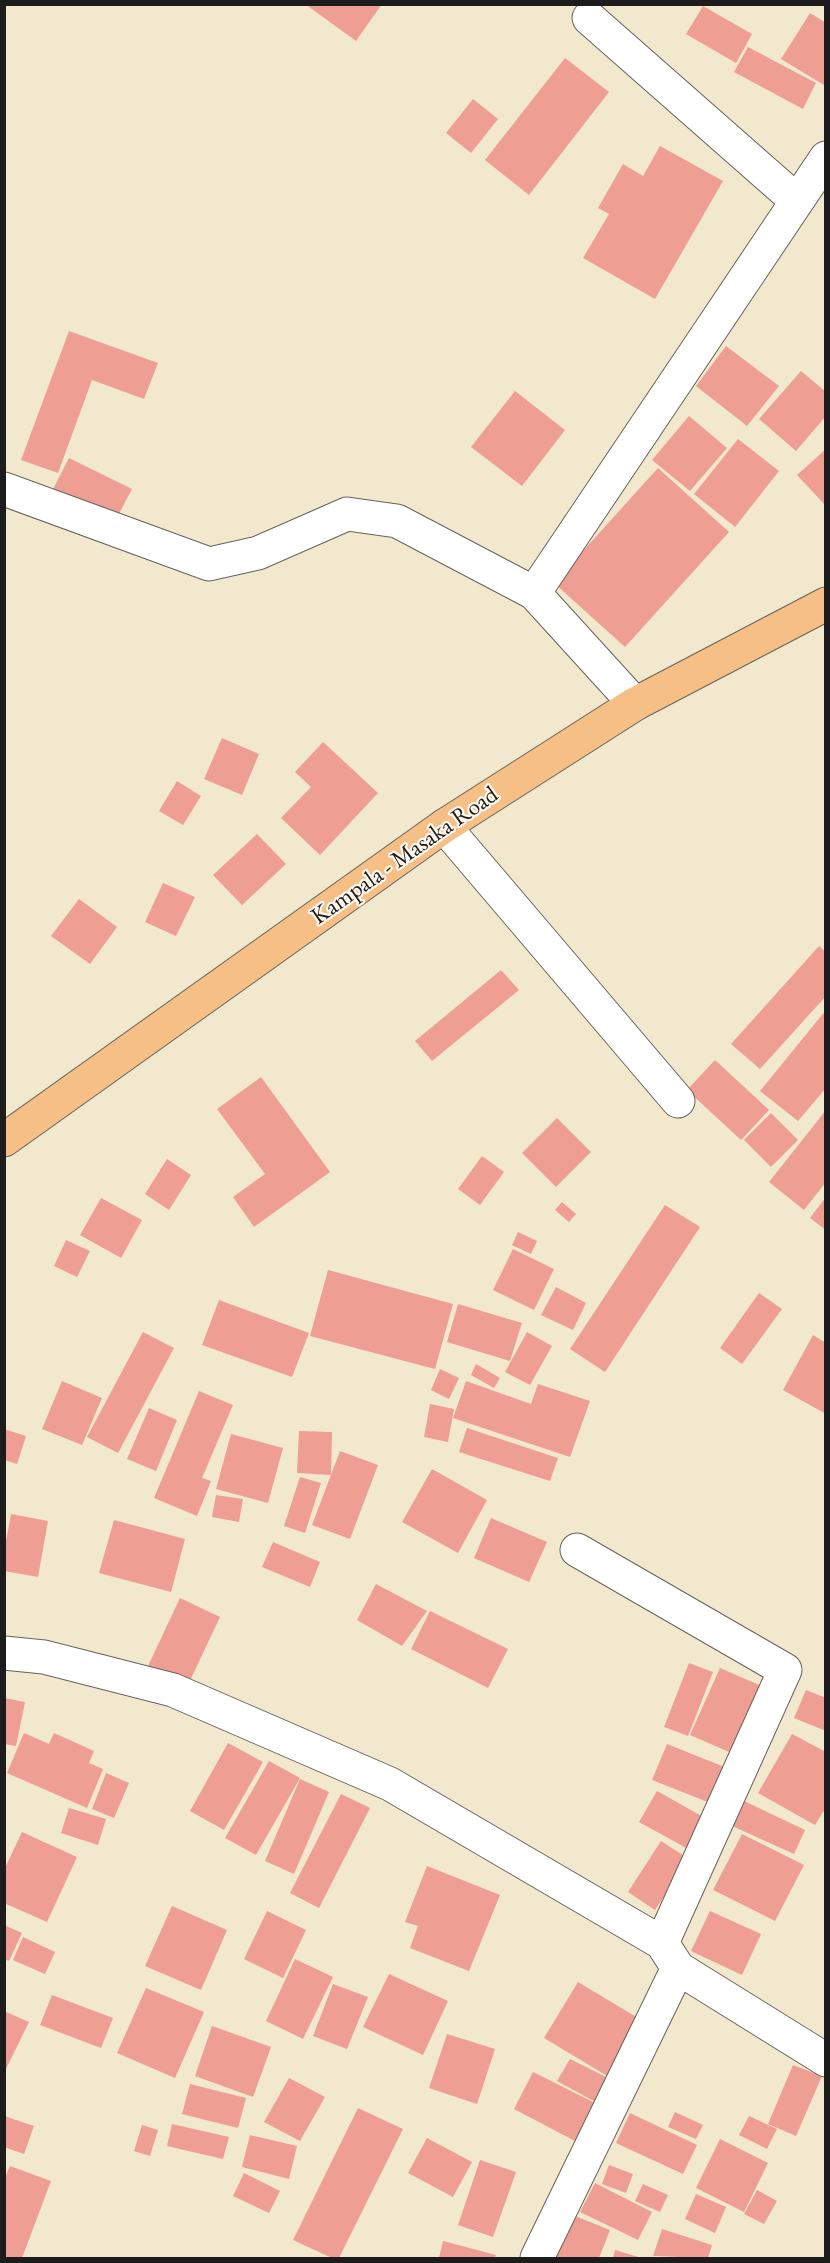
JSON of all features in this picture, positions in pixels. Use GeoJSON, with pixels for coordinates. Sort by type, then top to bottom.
{"type":"FeatureCollection","features":[{"type":"Feature","properties":{"kind":"main road","name":"Kampala - Masaka Road"},"geometry":{"type":"LineString","coordinates":[[5,1138],[444,826],[635,704],[825,604]]}},
{"type":"Feature","properties":{"kind":"street"},"geometry":{"type":"LineString","coordinates":[[589,18],[797,201]]}},
{"type":"Feature","properties":{"kind":"street"},"geometry":{"type":"LineString","coordinates":[[534,593],[825,158]]}},
{"type":"Feature","properties":{"kind":"street"},"geometry":{"type":"LineString","coordinates":[[4,489],[209,564],[258,553],[347,514],[397,521],[534,593],[635,704]]}},
{"type":"Feature","properties":{"kind":"street"},"geometry":{"type":"LineString","coordinates":[[444,826],[678,1101]]}},
{"type":"Feature","properties":{"kind":"street"},"geometry":{"type":"LineString","coordinates":[[537,2259],[670,1955],[786,1670],[577,1550]]}},
{"type":"Feature","properties":{"kind":"street"},"geometry":{"type":"LineString","coordinates":[[4,1653],[44,1657],[173,1690],[390,1784],[670,1955],[825,2060]]}},
{"type":"Feature","properties":{"kind":"building"},"geometry":{"type":"Polygon","coordinates":[[[305,4],[382,4],[356,41],[305,4]]]}},
{"type":"Feature","properties":{"kind":"building"},"geometry":{"type":"Polygon","coordinates":[[[703,6],[752,34],[736,63],[686,34],[703,6]]]}},
{"type":"Feature","properties":{"kind":"building"},"geometry":{"type":"Polygon","coordinates":[[[810,13],[826,23],[824,85],[781,59],[810,13]]]}},
{"type":"Feature","properties":{"kind":"building"},"geometry":{"type":"Polygon","coordinates":[[[748,47],[816,83],[803,109],[734,72],[748,47]]]}},
{"type":"Feature","properties":{"kind":"building"},"geometry":{"type":"Polygon","coordinates":[[[565,58],[609,92],[529,195],[485,160],[565,58]]]}},
{"type":"Feature","properties":{"kind":"building"},"geometry":{"type":"Polygon","coordinates":[[[473,99],[498,119],[471,153],[446,133],[473,99]]]}},
{"type":"Feature","properties":{"kind":"building"},"geometry":{"type":"Polygon","coordinates":[[[660,146],[723,181],[655,299],[583,258],[609,214],[598,208],[623,164],[643,176],[660,146]]]}},
{"type":"Feature","properties":{"kind":"building"},"geometry":{"type":"Polygon","coordinates":[[[69,331],[158,363],[144,399],[92,380],[58,473],[21,460],[69,331]]]}},
{"type":"Feature","properties":{"kind":"building"},"geometry":{"type":"Polygon","coordinates":[[[726,346],[779,386],[747,426],[696,386],[726,346]]]}},
{"type":"Feature","properties":{"kind":"building"},"geometry":{"type":"Polygon","coordinates":[[[801,371],[826,392],[826,416],[796,451],[759,419],[801,371]]]}},
{"type":"Feature","properties":{"kind":"building"},"geometry":{"type":"Polygon","coordinates":[[[515,391],[565,430],[522,486],[471,447],[515,391]]]}},
{"type":"Feature","properties":{"kind":"building"},"geometry":{"type":"Polygon","coordinates":[[[689,416],[727,448],[690,491],[652,460],[689,416]]]}},
{"type":"Feature","properties":{"kind":"building"},"geometry":{"type":"Polygon","coordinates":[[[738,439],[779,471],[735,527],[694,494],[738,439]]]}},
{"type":"Feature","properties":{"kind":"building"},"geometry":{"type":"Polygon","coordinates":[[[826,449],[826,506],[797,475],[826,449]]]}},
{"type":"Feature","properties":{"kind":"building"},"geometry":{"type":"Polygon","coordinates":[[[69,458],[132,489],[113,525],[50,495],[69,458]]]}},
{"type":"Feature","properties":{"kind":"building"},"geometry":{"type":"Polygon","coordinates":[[[658,468],[729,532],[625,647],[554,583],[658,468]]]}},
{"type":"Feature","properties":{"kind":"building"},"geometry":{"type":"Polygon","coordinates":[[[222,738],[259,754],[242,795],[204,779],[222,738]]]}},
{"type":"Feature","properties":{"kind":"building"},"geometry":{"type":"Polygon","coordinates":[[[323,742],[378,793],[320,855],[281,818],[311,787],[295,772],[323,742]]]}},
{"type":"Feature","properties":{"kind":"building"},"geometry":{"type":"Polygon","coordinates":[[[177,781],[201,796],[183,825],[159,811],[177,781]]]}},
{"type":"Feature","properties":{"kind":"building"},"geometry":{"type":"Polygon","coordinates":[[[257,834],[286,864],[242,905],[213,875],[257,834]]]}},
{"type":"Feature","properties":{"kind":"building"},"geometry":{"type":"Polygon","coordinates":[[[163,883],[195,897],[176,936],[145,922],[163,883]]]}},
{"type":"Feature","properties":{"kind":"building"},"geometry":{"type":"Polygon","coordinates":[[[79,899],[117,927],[90,964],[51,936],[79,899]]]}},
{"type":"Feature","properties":{"kind":"building"},"geometry":{"type":"Polygon","coordinates":[[[819,946],[826,952],[826,996],[760,1069],[731,1044],[819,946]]]}},
{"type":"Feature","properties":{"kind":"building"},"geometry":{"type":"Polygon","coordinates":[[[501,970],[519,990],[432,1061],[415,1041],[501,970]]]}},
{"type":"Feature","properties":{"kind":"building"},"geometry":{"type":"Polygon","coordinates":[[[826,1010],[826,1088],[798,1121],[760,1091],[826,1010]]]}},
{"type":"Feature","properties":{"kind":"building"},"geometry":{"type":"Polygon","coordinates":[[[715,1060],[769,1110],[741,1140],[687,1090],[715,1060]]]}},
{"type":"Feature","properties":{"kind":"building"},"geometry":{"type":"Polygon","coordinates":[[[261,1077],[330,1172],[254,1227],[233,1197],[265,1174],[217,1109],[261,1077]]]}},
{"type":"Feature","properties":{"kind":"building"},"geometry":{"type":"Polygon","coordinates":[[[826,1110],[826,1182],[804,1210],[769,1182],[826,1110]]]}},
{"type":"Feature","properties":{"kind":"building"},"geometry":{"type":"Polygon","coordinates":[[[771,1113],[798,1140],[771,1167],[744,1140],[771,1113]]]}},
{"type":"Feature","properties":{"kind":"building"},"geometry":{"type":"Polygon","coordinates":[[[557,1118],[591,1152],[556,1187],[522,1153],[557,1118]]]}},
{"type":"Feature","properties":{"kind":"building"},"geometry":{"type":"Polygon","coordinates":[[[482,1156],[504,1172],[480,1205],[458,1189],[482,1156]]]}},
{"type":"Feature","properties":{"kind":"building"},"geometry":{"type":"Polygon","coordinates":[[[167,1159],[191,1175],[169,1210],[145,1194],[167,1159]]]}},
{"type":"Feature","properties":{"kind":"building"},"geometry":{"type":"Polygon","coordinates":[[[826,1197],[826,1230],[810,1218],[826,1197]]]}},
{"type":"Feature","properties":{"kind":"building"},"geometry":{"type":"Polygon","coordinates":[[[101,1198],[142,1220],[121,1258],[80,1235],[101,1198]]]}},
{"type":"Feature","properties":{"kind":"building"},"geometry":{"type":"Polygon","coordinates":[[[562,1202],[576,1214],[569,1222],[555,1210],[562,1202]]]}},
{"type":"Feature","properties":{"kind":"building"},"geometry":{"type":"Polygon","coordinates":[[[665,1205],[700,1227],[605,1372],[570,1349],[665,1205]]]}},
{"type":"Feature","properties":{"kind":"building"},"geometry":{"type":"Polygon","coordinates":[[[518,1232],[537,1241],[531,1254],[512,1245],[518,1232]]]}},
{"type":"Feature","properties":{"kind":"building"},"geometry":{"type":"Polygon","coordinates":[[[66,1240],[90,1251],[77,1277],[54,1266],[66,1240]]]}},
{"type":"Feature","properties":{"kind":"building"},"geometry":{"type":"Polygon","coordinates":[[[513,1249],[554,1269],[534,1310],[493,1290],[513,1249]]]}},
{"type":"Feature","properties":{"kind":"building"},"geometry":{"type":"Polygon","coordinates":[[[328,1270],[453,1304],[435,1369],[310,1336],[328,1270]]]}},
{"type":"Feature","properties":{"kind":"building"},"geometry":{"type":"Polygon","coordinates":[[[556,1287],[586,1303],[573,1330],[541,1315],[556,1287]]]}},
{"type":"Feature","properties":{"kind":"building"},"geometry":{"type":"Polygon","coordinates":[[[759,1293],[782,1309],[742,1364],[720,1348],[759,1293]]]}},
{"type":"Feature","properties":{"kind":"building"},"geometry":{"type":"Polygon","coordinates":[[[219,1300],[309,1333],[292,1377],[202,1345],[219,1300]]]}},
{"type":"Feature","properties":{"kind":"building"},"geometry":{"type":"Polygon","coordinates":[[[458,1304],[522,1323],[510,1361],[447,1342],[458,1304]]]}},
{"type":"Feature","properties":{"kind":"building"},"geometry":{"type":"Polygon","coordinates":[[[143,1332],[174,1348],[118,1453],[87,1437],[143,1332]]]}},
{"type":"Feature","properties":{"kind":"building"},"geometry":{"type":"Polygon","coordinates":[[[527,1332],[552,1346],[530,1385],[505,1372],[527,1332]]]}},
{"type":"Feature","properties":{"kind":"building"},"geometry":{"type":"Polygon","coordinates":[[[813,1335],[826,1343],[826,1414],[783,1390],[813,1335]]]}},
{"type":"Feature","properties":{"kind":"building"},"geometry":{"type":"Polygon","coordinates":[[[476,1364],[500,1378],[494,1388],[471,1375],[476,1364]]]}},
{"type":"Feature","properties":{"kind":"building"},"geometry":{"type":"Polygon","coordinates":[[[440,1369],[459,1378],[449,1399],[431,1390],[440,1369]]]}},
{"type":"Feature","properties":{"kind":"building"},"geometry":{"type":"Polygon","coordinates":[[[62,1381],[102,1398],[82,1445],[42,1429],[62,1381]]]}},
{"type":"Feature","properties":{"kind":"building"},"geometry":{"type":"Polygon","coordinates":[[[466,1381],[531,1404],[538,1384],[590,1401],[570,1457],[453,1418],[466,1381]]]}},
{"type":"Feature","properties":{"kind":"building"},"geometry":{"type":"Polygon","coordinates":[[[199,1391],[233,1405],[202,1478],[211,1481],[197,1516],[154,1498],[199,1391]]]}},
{"type":"Feature","properties":{"kind":"building"},"geometry":{"type":"Polygon","coordinates":[[[430,1404],[454,1409],[448,1442],[424,1437],[430,1404]]]}},
{"type":"Feature","properties":{"kind":"building"},"geometry":{"type":"Polygon","coordinates":[[[149,1408],[177,1420],[156,1471],[127,1459],[149,1408]]]}},
{"type":"Feature","properties":{"kind":"building"},"geometry":{"type":"Polygon","coordinates":[[[467,1428],[558,1458],[550,1481],[459,1452],[467,1428]]]}},
{"type":"Feature","properties":{"kind":"building"},"geometry":{"type":"Polygon","coordinates":[[[4,1429],[26,1436],[17,1464],[4,1460],[4,1429]]]}},
{"type":"Feature","properties":{"kind":"building"},"geometry":{"type":"Polygon","coordinates":[[[299,1431],[332,1432],[331,1475],[297,1473],[299,1431]]]}},
{"type":"Feature","properties":{"kind":"building"},"geometry":{"type":"Polygon","coordinates":[[[231,1434],[283,1448],[268,1503],[216,1489],[231,1434]]]}},
{"type":"Feature","properties":{"kind":"building"},"geometry":{"type":"Polygon","coordinates":[[[340,1451],[378,1465],[350,1539],[312,1525],[340,1451]]]}},
{"type":"Feature","properties":{"kind":"building"},"geometry":{"type":"Polygon","coordinates":[[[432,1469],[487,1500],[458,1553],[402,1522],[432,1469]]]}},
{"type":"Feature","properties":{"kind":"building"},"geometry":{"type":"Polygon","coordinates":[[[300,1477],[321,1483],[305,1533],[284,1526],[300,1477]]]}},
{"type":"Feature","properties":{"kind":"building"},"geometry":{"type":"Polygon","coordinates":[[[216,1495],[243,1499],[239,1522],[212,1517],[216,1495]]]}},
{"type":"Feature","properties":{"kind":"building"},"geometry":{"type":"Polygon","coordinates":[[[11,1514],[48,1521],[38,1577],[4,1571],[4,1552],[11,1514]]]}},
{"type":"Feature","properties":{"kind":"building"},"geometry":{"type":"Polygon","coordinates":[[[491,1518],[547,1542],[529,1582],[474,1558],[491,1518]]]}},
{"type":"Feature","properties":{"kind":"building"},"geometry":{"type":"Polygon","coordinates":[[[114,1520],[185,1539],[171,1592],[99,1573],[114,1520]]]}},
{"type":"Feature","properties":{"kind":"building"},"geometry":{"type":"Polygon","coordinates":[[[273,1542],[320,1562],[310,1587],[262,1567],[273,1542]]]}},
{"type":"Feature","properties":{"kind":"building"},"geometry":{"type":"Polygon","coordinates":[[[376,1584],[427,1611],[402,1646],[357,1620],[376,1584]]]}},
{"type":"Feature","properties":{"kind":"building"},"geometry":{"type":"Polygon","coordinates":[[[180,1598],[220,1617],[188,1685],[148,1666],[180,1598]]]}},
{"type":"Feature","properties":{"kind":"building"},"geometry":{"type":"Polygon","coordinates":[[[430,1611],[508,1649],[488,1688],[411,1649],[430,1611]]]}},
{"type":"Feature","properties":{"kind":"building"},"geometry":{"type":"Polygon","coordinates":[[[689,1663],[713,1672],[688,1736],[664,1727],[689,1663]]]}},
{"type":"Feature","properties":{"kind":"building"},"geometry":{"type":"Polygon","coordinates":[[[720,1668],[766,1688],[736,1755],[690,1735],[720,1668]]]}},
{"type":"Feature","properties":{"kind":"building"},"geometry":{"type":"Polygon","coordinates":[[[806,1690],[826,1698],[826,1731],[794,1718],[806,1690]]]}},
{"type":"Feature","properties":{"kind":"building"},"geometry":{"type":"Polygon","coordinates":[[[4,1698],[25,1702],[16,1746],[4,1744],[4,1698]]]}},
{"type":"Feature","properties":{"kind":"building"},"geometry":{"type":"Polygon","coordinates":[[[24,1733],[49,1744],[54,1733],[94,1751],[89,1763],[103,1769],[87,1808],[7,1773],[24,1733]]]}},
{"type":"Feature","properties":{"kind":"building"},"geometry":{"type":"Polygon","coordinates":[[[792,1734],[826,1752],[826,1807],[815,1825],[758,1793],[792,1734]]]}},
{"type":"Feature","properties":{"kind":"building"},"geometry":{"type":"Polygon","coordinates":[[[228,1743],[263,1762],[224,1830],[190,1811],[228,1743]]]}},
{"type":"Feature","properties":{"kind":"building"},"geometry":{"type":"Polygon","coordinates":[[[667,1744],[732,1770],[718,1806],[652,1780],[667,1744]]]}},
{"type":"Feature","properties":{"kind":"building"},"geometry":{"type":"Polygon","coordinates":[[[269,1761],[300,1778],[256,1855],[225,1838],[269,1761]]]}},
{"type":"Feature","properties":{"kind":"building"},"geometry":{"type":"Polygon","coordinates":[[[106,1773],[129,1783],[114,1818],[92,1809],[106,1773]]]}},
{"type":"Feature","properties":{"kind":"building"},"geometry":{"type":"Polygon","coordinates":[[[300,1779],[329,1792],[294,1874],[265,1861],[300,1779]]]}},
{"type":"Feature","properties":{"kind":"building"},"geometry":{"type":"Polygon","coordinates":[[[657,1791],[705,1818],[688,1849],[639,1822],[657,1791]]]}},
{"type":"Feature","properties":{"kind":"building"},"geometry":{"type":"Polygon","coordinates":[[[341,1794],[370,1808],[319,1908],[290,1893],[341,1794]]]}},
{"type":"Feature","properties":{"kind":"building"},"geometry":{"type":"Polygon","coordinates":[[[742,1800],[805,1830],[794,1854],[730,1825],[742,1800]]]}},
{"type":"Feature","properties":{"kind":"building"},"geometry":{"type":"Polygon","coordinates":[[[69,1808],[106,1819],[98,1845],[61,1833],[69,1808]]]}},
{"type":"Feature","properties":{"kind":"building"},"geometry":{"type":"Polygon","coordinates":[[[22,1832],[77,1857],[47,1922],[4,1903],[4,1870],[22,1832]]]}},
{"type":"Feature","properties":{"kind":"building"},"geometry":{"type":"Polygon","coordinates":[[[742,1834],[804,1865],[775,1921],[713,1890],[742,1834]]]}},
{"type":"Feature","properties":{"kind":"building"},"geometry":{"type":"Polygon","coordinates":[[[661,1841],[689,1859],[655,1910],[628,1892],[661,1841]]]}},
{"type":"Feature","properties":{"kind":"building"},"geometry":{"type":"Polygon","coordinates":[[[427,1866],[500,1895],[469,1971],[410,1948],[418,1926],[405,1922],[427,1866]]]}},
{"type":"Feature","properties":{"kind":"building"},"geometry":{"type":"Polygon","coordinates":[[[172,1906],[227,1930],[201,1990],[145,1966],[172,1906]]]}},
{"type":"Feature","properties":{"kind":"building"},"geometry":{"type":"Polygon","coordinates":[[[267,1911],[306,1930],[283,1978],[244,1959],[267,1911]]]}},
{"type":"Feature","properties":{"kind":"building"},"geometry":{"type":"Polygon","coordinates":[[[710,1911],[761,1934],[742,1975],[691,1951],[710,1911]]]}},
{"type":"Feature","properties":{"kind":"building"},"geometry":{"type":"Polygon","coordinates":[[[4,1925],[22,1933],[9,1961],[4,1959],[4,1925]]]}},
{"type":"Feature","properties":{"kind":"building"},"geometry":{"type":"Polygon","coordinates":[[[23,1937],[55,1952],[45,1974],[13,1960],[23,1937]]]}},
{"type":"Feature","properties":{"kind":"building"},"geometry":{"type":"Polygon","coordinates":[[[295,1959],[333,1977],[303,2039],[266,2021],[295,1959]]]}},
{"type":"Feature","properties":{"kind":"building"},"geometry":{"type":"Polygon","coordinates":[[[389,1974],[448,2001],[423,2055],[363,2027],[389,1974]]]}},
{"type":"Feature","properties":{"kind":"building"},"geometry":{"type":"Polygon","coordinates":[[[578,1982],[643,2021],[609,2077],[544,2038],[578,1982]]]}},
{"type":"Feature","properties":{"kind":"building"},"geometry":{"type":"Polygon","coordinates":[[[333,1984],[368,1997],[347,2049],[313,2036],[333,1984]]]}},
{"type":"Feature","properties":{"kind":"building"},"geometry":{"type":"Polygon","coordinates":[[[146,1988],[204,2012],[175,2078],[117,2053],[146,1988]]]}},
{"type":"Feature","properties":{"kind":"building"},"geometry":{"type":"Polygon","coordinates":[[[52,1995],[113,2018],[101,2048],[40,2025],[52,1995]]]}},
{"type":"Feature","properties":{"kind":"building"},"geometry":{"type":"Polygon","coordinates":[[[4,2011],[29,2022],[4,2073],[4,2011]]]}},
{"type":"Feature","properties":{"kind":"building"},"geometry":{"type":"Polygon","coordinates":[[[212,2026],[271,2047],[253,2097],[195,2076],[212,2026]]]}},
{"type":"Feature","properties":{"kind":"building"},"geometry":{"type":"Polygon","coordinates":[[[447,2034],[495,2049],[477,2104],[429,2088],[447,2034]]]}},
{"type":"Feature","properties":{"kind":"building"},"geometry":{"type":"Polygon","coordinates":[[[570,2059],[614,2081],[601,2105],[557,2081],[570,2059]]]}},
{"type":"Feature","properties":{"kind":"building"},"geometry":{"type":"Polygon","coordinates":[[[793,2065],[822,2076],[796,2136],[768,2124],[793,2065]]]}},
{"type":"Feature","properties":{"kind":"building"},"geometry":{"type":"Polygon","coordinates":[[[533,2072],[595,2103],[575,2141],[514,2109],[533,2072]]]}},
{"type":"Feature","properties":{"kind":"building"},"geometry":{"type":"Polygon","coordinates":[[[289,2078],[325,2097],[300,2141],[264,2122],[289,2078]]]}},
{"type":"Feature","properties":{"kind":"building"},"geometry":{"type":"Polygon","coordinates":[[[190,2084],[246,2098],[238,2128],[182,2114],[190,2084]]]}},
{"type":"Feature","properties":{"kind":"building"},"geometry":{"type":"Polygon","coordinates":[[[358,2108],[403,2129],[339,2258],[332,2258],[293,2240],[358,2108]]]}},
{"type":"Feature","properties":{"kind":"building"},"geometry":{"type":"Polygon","coordinates":[[[675,2112],[703,2125],[696,2139],[668,2127],[675,2112]]]}},
{"type":"Feature","properties":{"kind":"building"},"geometry":{"type":"Polygon","coordinates":[[[630,2113],[697,2145],[683,2174],[616,2143],[630,2113]]]}},
{"type":"Feature","properties":{"kind":"building"},"geometry":{"type":"Polygon","coordinates":[[[4,2116],[34,2126],[24,2154],[4,2147],[4,2116]]]}},
{"type":"Feature","properties":{"kind":"building"},"geometry":{"type":"Polygon","coordinates":[[[749,2116],[777,2129],[767,2149],[739,2135],[749,2116]]]}},
{"type":"Feature","properties":{"kind":"building"},"geometry":{"type":"Polygon","coordinates":[[[172,2124],[229,2137],[223,2159],[167,2146],[172,2124]]]}},
{"type":"Feature","properties":{"kind":"building"},"geometry":{"type":"Polygon","coordinates":[[[142,2125],[158,2130],[150,2156],[134,2151],[142,2125]]]}},
{"type":"Feature","properties":{"kind":"building"},"geometry":{"type":"Polygon","coordinates":[[[250,2135],[297,2146],[289,2179],[242,2167],[250,2135]]]}},
{"type":"Feature","properties":{"kind":"building"},"geometry":{"type":"Polygon","coordinates":[[[427,2138],[472,2162],[453,2197],[408,2173],[427,2138]]]}},
{"type":"Feature","properties":{"kind":"building"},"geometry":{"type":"Polygon","coordinates":[[[720,2139],[768,2163],[744,2212],[696,2188],[720,2139]]]}},
{"type":"Feature","properties":{"kind":"building"},"geometry":{"type":"Polygon","coordinates":[[[480,2160],[516,2172],[493,2237],[458,2225],[480,2160]]]}},
{"type":"Feature","properties":{"kind":"building"},"geometry":{"type":"Polygon","coordinates":[[[609,2165],[633,2174],[626,2193],[602,2184],[609,2165]]]}},
{"type":"Feature","properties":{"kind":"building"},"geometry":{"type":"Polygon","coordinates":[[[10,2166],[51,2181],[22,2258],[4,2258],[4,2180],[10,2166]]]}},
{"type":"Feature","properties":{"kind":"building"},"geometry":{"type":"Polygon","coordinates":[[[244,2173],[280,2191],[269,2213],[233,2196],[244,2173]]]}},
{"type":"Feature","properties":{"kind":"building"},"geometry":{"type":"Polygon","coordinates":[[[595,2183],[652,2212],[638,2240],[580,2212],[595,2183]]]}},
{"type":"Feature","properties":{"kind":"building"},"geometry":{"type":"Polygon","coordinates":[[[643,2184],[668,2195],[660,2212],[635,2201],[643,2184]]]}},
{"type":"Feature","properties":{"kind":"building"},"geometry":{"type":"Polygon","coordinates":[[[757,2190],[777,2201],[764,2224],[744,2214],[757,2190]]]}},
{"type":"Feature","properties":{"kind":"building"},"geometry":{"type":"Polygon","coordinates":[[[696,2194],[726,2207],[715,2233],[685,2219],[696,2194]]]}},
{"type":"Feature","properties":{"kind":"building"},"geometry":{"type":"Polygon","coordinates":[[[570,2214],[610,2230],[599,2258],[552,2258],[570,2214]]]}},
{"type":"Feature","properties":{"kind":"building"},"geometry":{"type":"Polygon","coordinates":[[[662,2229],[712,2245],[708,2258],[653,2256],[662,2229]]]}},
{"type":"Feature","properties":{"kind":"building"},"geometry":{"type":"Polygon","coordinates":[[[443,2241],[496,2255],[495,2258],[439,2258],[443,2241]]]}},
{"type":"Feature","properties":{"kind":"building"},"geometry":{"type":"Polygon","coordinates":[[[615,2250],[642,2258],[613,2258],[615,2250]]]}}]}
